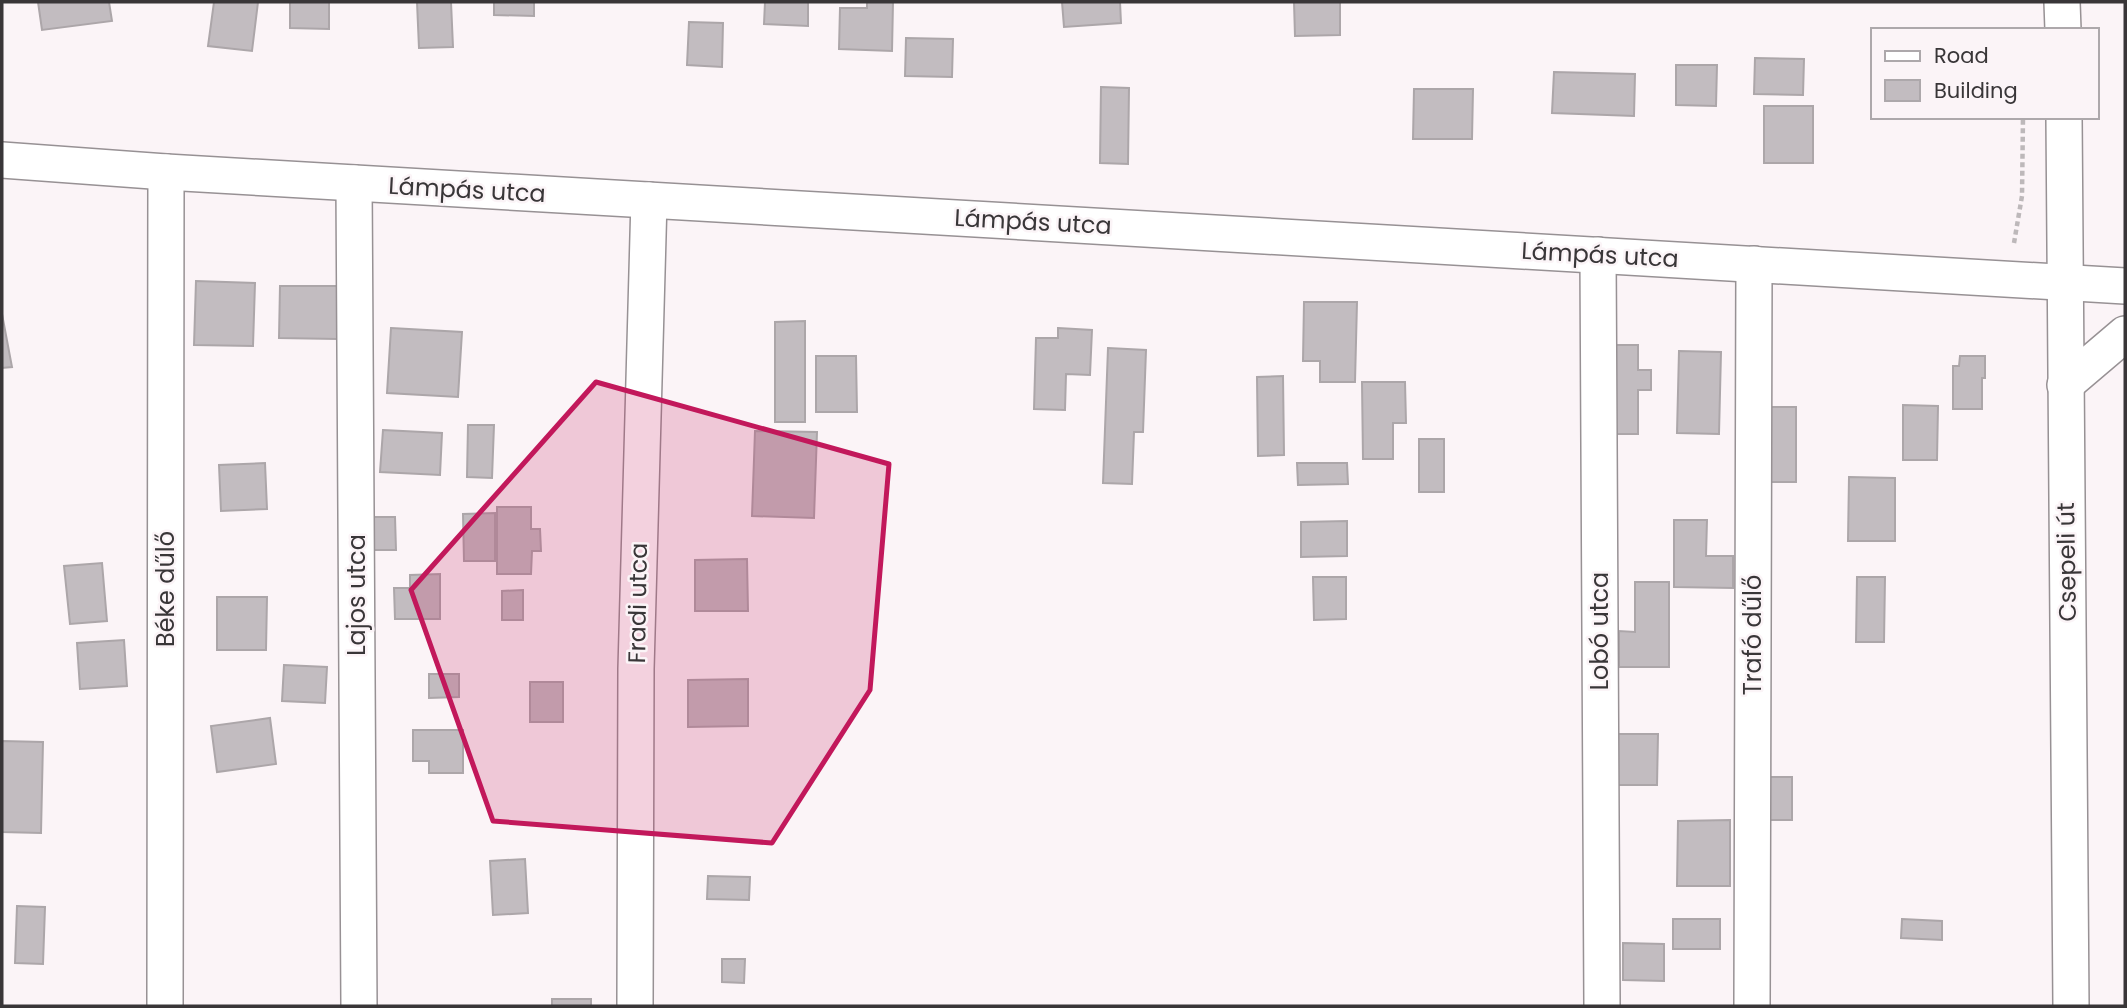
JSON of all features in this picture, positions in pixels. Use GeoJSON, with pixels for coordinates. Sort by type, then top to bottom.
{"type":"FeatureCollection","features":[{"type":"Feature","properties":{"kind":"street"},"geometry":{"type":"LineString","coordinates":[[2062,2],[2063,28]]}},
{"type":"Feature","properties":{"kind":"street","name":"Csepeli út"},"geometry":{"type":"LineString","coordinates":[[2064,119],[2071,1006]]}},
{"type":"Feature","properties":{"kind":"street","name":"Lámpás utca"},"geometry":{"type":"LineString","coordinates":[[2,160],[166,172],[2125,286]]}},
{"type":"Feature","properties":{"kind":"street","name":"Béke dűlő"},"geometry":{"type":"LineString","coordinates":[[165,1006],[166,172]]}},
{"type":"Feature","properties":{"kind":"street","name":"Lajos utca"},"geometry":{"type":"LineString","coordinates":[[354,183],[359,1006]]}},
{"type":"Feature","properties":{"kind":"street","name":"Fradi utca"},"geometry":{"type":"LineString","coordinates":[[635,1006],[636,669],[649,200]]}},
{"type":"Feature","properties":{"kind":"street","name":"Lobó utca"},"geometry":{"type":"LineString","coordinates":[[1598,255],[1602,1006]]}},
{"type":"Feature","properties":{"kind":"street","name":"Trafó dűlő"},"geometry":{"type":"LineString","coordinates":[[1752,1006],[1754,264]]}},
{"type":"Feature","properties":{"kind":"street"},"geometry":{"type":"LineString","coordinates":[[2065,386],[2125,334]]}},
{"type":"Feature","properties":{"kind":"path"},"geometry":{"type":"LineString","coordinates":[[2007,279],[2022,196],[2023,119]]}},
{"type":"Feature","properties":{"kind":"highlighted area"},"geometry":{"type":"Polygon","coordinates":[[[596,382],[889,464],[870,690],[772,843],[493,821],[411,590],[596,382]]]}},
{"type":"Feature","properties":{"kind":"building"},"geometry":{"type":"Polygon","coordinates":[[[38,2],[109,2],[112,21],[42,30],[38,2]]]}},
{"type":"Feature","properties":{"kind":"building"},"geometry":{"type":"Polygon","coordinates":[[[214,2],[258,2],[252,51],[208,46],[214,2]]]}},
{"type":"Feature","properties":{"kind":"building"},"geometry":{"type":"Polygon","coordinates":[[[290,2],[329,2],[329,29],[290,28],[290,2]]]}},
{"type":"Feature","properties":{"kind":"building"},"geometry":{"type":"Polygon","coordinates":[[[417,2],[451,2],[453,47],[419,48],[417,2]]]}},
{"type":"Feature","properties":{"kind":"building"},"geometry":{"type":"Polygon","coordinates":[[[494,2],[534,2],[534,16],[494,15],[494,2]]]}},
{"type":"Feature","properties":{"kind":"building"},"geometry":{"type":"Polygon","coordinates":[[[765,2],[808,2],[808,26],[764,24],[765,2]]]}},
{"type":"Feature","properties":{"kind":"building"},"geometry":{"type":"Polygon","coordinates":[[[867,2],[893,2],[892,51],[839,49],[840,8],[867,8],[867,2]]]}},
{"type":"Feature","properties":{"kind":"building"},"geometry":{"type":"Polygon","coordinates":[[[1062,2],[1120,2],[1121,23],[1064,27],[1062,2]]]}},
{"type":"Feature","properties":{"kind":"building"},"geometry":{"type":"Polygon","coordinates":[[[1294,2],[1340,2],[1340,35],[1295,36],[1294,2]]]}},
{"type":"Feature","properties":{"kind":"building"},"geometry":{"type":"Polygon","coordinates":[[[689,22],[723,23],[722,67],[687,65],[689,22]]]}},
{"type":"Feature","properties":{"kind":"building"},"geometry":{"type":"Polygon","coordinates":[[[906,38],[953,39],[952,77],[905,76],[906,38]]]}},
{"type":"Feature","properties":{"kind":"building"},"geometry":{"type":"Polygon","coordinates":[[[1755,58],[1804,59],[1803,95],[1754,94],[1755,58]]]}},
{"type":"Feature","properties":{"kind":"building"},"geometry":{"type":"Polygon","coordinates":[[[1676,65],[1717,65],[1716,106],[1676,105],[1676,65]]]}},
{"type":"Feature","properties":{"kind":"building"},"geometry":{"type":"Polygon","coordinates":[[[1554,72],[1635,74],[1634,116],[1552,113],[1554,72]]]}},
{"type":"Feature","properties":{"kind":"building"},"geometry":{"type":"Polygon","coordinates":[[[1101,87],[1129,88],[1128,164],[1100,163],[1101,87]]]}},
{"type":"Feature","properties":{"kind":"building"},"geometry":{"type":"Polygon","coordinates":[[[1414,89],[1473,89],[1472,139],[1413,139],[1414,89]]]}},
{"type":"Feature","properties":{"kind":"building"},"geometry":{"type":"Polygon","coordinates":[[[1764,106],[1813,106],[1813,163],[1764,163],[1764,106]]]}},
{"type":"Feature","properties":{"kind":"building"},"geometry":{"type":"Polygon","coordinates":[[[196,281],[255,283],[253,346],[194,345],[196,281]]]}},
{"type":"Feature","properties":{"kind":"building"},"geometry":{"type":"Polygon","coordinates":[[[280,286],[337,286],[337,339],[279,338],[280,286]]]}},
{"type":"Feature","properties":{"kind":"building"},"geometry":{"type":"Polygon","coordinates":[[[1304,302],[1357,302],[1355,382],[1320,382],[1320,361],[1303,361],[1304,302]]]}},
{"type":"Feature","properties":{"kind":"building"},"geometry":{"type":"Polygon","coordinates":[[[2,314],[12,367],[2,368],[2,314]]]}},
{"type":"Feature","properties":{"kind":"building"},"geometry":{"type":"Polygon","coordinates":[[[805,321],[805,422],[775,422],[775,322],[805,321]]]}},
{"type":"Feature","properties":{"kind":"building"},"geometry":{"type":"Polygon","coordinates":[[[391,328],[462,332],[458,397],[387,393],[391,328]]]}},
{"type":"Feature","properties":{"kind":"building"},"geometry":{"type":"Polygon","coordinates":[[[1058,328],[1092,330],[1090,375],[1066,374],[1065,410],[1034,409],[1036,338],[1058,338],[1058,328]]]}},
{"type":"Feature","properties":{"kind":"building"},"geometry":{"type":"Polygon","coordinates":[[[1608,345],[1638,345],[1638,370],[1651,370],[1651,390],[1638,390],[1638,434],[1608,434],[1608,345]]]}},
{"type":"Feature","properties":{"kind":"building"},"geometry":{"type":"Polygon","coordinates":[[[1108,348],[1146,350],[1143,432],[1134,432],[1132,484],[1103,483],[1108,348]]]}},
{"type":"Feature","properties":{"kind":"building"},"geometry":{"type":"Polygon","coordinates":[[[1679,351],[1721,352],[1719,434],[1677,433],[1679,351]]]}},
{"type":"Feature","properties":{"kind":"building"},"geometry":{"type":"Polygon","coordinates":[[[816,356],[856,356],[857,412],[816,412],[816,356]]]}},
{"type":"Feature","properties":{"kind":"building"},"geometry":{"type":"Polygon","coordinates":[[[1960,356],[1985,356],[1982,409],[1953,409],[1953,366],[1959,366],[1960,356]]]}},
{"type":"Feature","properties":{"kind":"building"},"geometry":{"type":"Polygon","coordinates":[[[1283,376],[1284,455],[1258,456],[1257,377],[1283,376]]]}},
{"type":"Feature","properties":{"kind":"building"},"geometry":{"type":"Polygon","coordinates":[[[1362,382],[1405,382],[1406,423],[1393,423],[1393,459],[1363,459],[1362,382]]]}},
{"type":"Feature","properties":{"kind":"building"},"geometry":{"type":"Polygon","coordinates":[[[1903,405],[1938,406],[1937,460],[1903,460],[1903,405]]]}},
{"type":"Feature","properties":{"kind":"building"},"geometry":{"type":"Polygon","coordinates":[[[1760,407],[1796,407],[1796,482],[1760,482],[1760,407]]]}},
{"type":"Feature","properties":{"kind":"building"},"geometry":{"type":"Polygon","coordinates":[[[468,425],[494,425],[492,478],[467,477],[468,425]]]}},
{"type":"Feature","properties":{"kind":"building"},"geometry":{"type":"Polygon","coordinates":[[[383,430],[442,433],[440,475],[380,472],[383,430]]]}},
{"type":"Feature","properties":{"kind":"building"},"geometry":{"type":"Polygon","coordinates":[[[755,431],[817,432],[814,518],[752,516],[755,431]]]}},
{"type":"Feature","properties":{"kind":"building"},"geometry":{"type":"Polygon","coordinates":[[[1419,439],[1444,439],[1444,492],[1419,492],[1419,439]]]}},
{"type":"Feature","properties":{"kind":"building"},"geometry":{"type":"Polygon","coordinates":[[[265,463],[267,509],[221,511],[219,465],[265,463]]]}},
{"type":"Feature","properties":{"kind":"building"},"geometry":{"type":"Polygon","coordinates":[[[1297,463],[1347,463],[1348,484],[1298,485],[1297,463]]]}},
{"type":"Feature","properties":{"kind":"building"},"geometry":{"type":"Polygon","coordinates":[[[1849,477],[1895,478],[1895,541],[1848,541],[1849,477]]]}},
{"type":"Feature","properties":{"kind":"building"},"geometry":{"type":"Polygon","coordinates":[[[497,507],[531,507],[531,529],[540,529],[541,551],[532,551],[531,574],[497,574],[497,507]]]}},
{"type":"Feature","properties":{"kind":"building"},"geometry":{"type":"Polygon","coordinates":[[[495,513],[495,561],[464,561],[463,514],[495,513]]]}},
{"type":"Feature","properties":{"kind":"building"},"geometry":{"type":"Polygon","coordinates":[[[367,517],[395,517],[396,550],[368,550],[367,517]]]}},
{"type":"Feature","properties":{"kind":"building"},"geometry":{"type":"Polygon","coordinates":[[[1674,520],[1707,520],[1706,556],[1733,556],[1733,588],[1674,587],[1674,520]]]}},
{"type":"Feature","properties":{"kind":"building"},"geometry":{"type":"Polygon","coordinates":[[[1347,521],[1347,556],[1301,557],[1301,522],[1347,521]]]}},
{"type":"Feature","properties":{"kind":"building"},"geometry":{"type":"Polygon","coordinates":[[[747,559],[748,611],[695,611],[695,560],[747,559]]]}},
{"type":"Feature","properties":{"kind":"building"},"geometry":{"type":"Polygon","coordinates":[[[102,563],[107,621],[70,624],[64,566],[102,563]]]}},
{"type":"Feature","properties":{"kind":"building"},"geometry":{"type":"Polygon","coordinates":[[[440,574],[440,619],[395,619],[394,588],[410,588],[410,575],[440,574]]]}},
{"type":"Feature","properties":{"kind":"building"},"geometry":{"type":"Polygon","coordinates":[[[1313,577],[1346,577],[1346,619],[1314,620],[1313,577]]]}},
{"type":"Feature","properties":{"kind":"building"},"geometry":{"type":"Polygon","coordinates":[[[1857,577],[1885,577],[1884,642],[1856,642],[1857,577]]]}},
{"type":"Feature","properties":{"kind":"building"},"geometry":{"type":"Polygon","coordinates":[[[1635,582],[1669,582],[1669,667],[1619,667],[1619,631],[1635,632],[1635,582]]]}},
{"type":"Feature","properties":{"kind":"building"},"geometry":{"type":"Polygon","coordinates":[[[523,590],[523,620],[502,620],[502,591],[523,590]]]}},
{"type":"Feature","properties":{"kind":"building"},"geometry":{"type":"Polygon","coordinates":[[[217,597],[267,597],[266,650],[217,650],[217,597]]]}},
{"type":"Feature","properties":{"kind":"building"},"geometry":{"type":"Polygon","coordinates":[[[124,640],[127,686],[80,689],[77,643],[124,640]]]}},
{"type":"Feature","properties":{"kind":"building"},"geometry":{"type":"Polygon","coordinates":[[[284,665],[327,667],[325,703],[282,701],[284,665]]]}},
{"type":"Feature","properties":{"kind":"building"},"geometry":{"type":"Polygon","coordinates":[[[429,674],[459,674],[459,697],[429,698],[429,674]]]}},
{"type":"Feature","properties":{"kind":"building"},"geometry":{"type":"Polygon","coordinates":[[[748,679],[748,726],[688,727],[688,680],[748,679]]]}},
{"type":"Feature","properties":{"kind":"building"},"geometry":{"type":"Polygon","coordinates":[[[530,682],[563,682],[563,722],[530,722],[530,682]]]}},
{"type":"Feature","properties":{"kind":"building"},"geometry":{"type":"Polygon","coordinates":[[[270,718],[276,764],[217,772],[211,726],[270,718]]]}},
{"type":"Feature","properties":{"kind":"building"},"geometry":{"type":"Polygon","coordinates":[[[413,730],[463,730],[463,773],[429,773],[429,761],[413,761],[413,730]]]}},
{"type":"Feature","properties":{"kind":"building"},"geometry":{"type":"Polygon","coordinates":[[[1617,734],[1658,734],[1657,785],[1616,785],[1617,734]]]}},
{"type":"Feature","properties":{"kind":"building"},"geometry":{"type":"Polygon","coordinates":[[[2,741],[43,742],[41,833],[2,832],[2,741]]]}},
{"type":"Feature","properties":{"kind":"building"},"geometry":{"type":"Polygon","coordinates":[[[1764,777],[1792,777],[1792,820],[1765,820],[1764,777]]]}},
{"type":"Feature","properties":{"kind":"building"},"geometry":{"type":"Polygon","coordinates":[[[1730,820],[1730,886],[1677,886],[1678,821],[1730,820]]]}},
{"type":"Feature","properties":{"kind":"building"},"geometry":{"type":"Polygon","coordinates":[[[525,859],[528,913],[493,915],[490,861],[525,859]]]}},
{"type":"Feature","properties":{"kind":"building"},"geometry":{"type":"Polygon","coordinates":[[[708,876],[750,877],[749,900],[707,899],[708,876]]]}},
{"type":"Feature","properties":{"kind":"building"},"geometry":{"type":"Polygon","coordinates":[[[17,906],[45,907],[43,964],[15,963],[17,906]]]}},
{"type":"Feature","properties":{"kind":"building"},"geometry":{"type":"Polygon","coordinates":[[[1673,919],[1720,919],[1720,949],[1673,949],[1673,919]]]}},
{"type":"Feature","properties":{"kind":"building"},"geometry":{"type":"Polygon","coordinates":[[[1902,919],[1942,921],[1942,940],[1901,938],[1902,919]]]}},
{"type":"Feature","properties":{"kind":"building"},"geometry":{"type":"Polygon","coordinates":[[[1623,943],[1664,944],[1664,981],[1623,980],[1623,943]]]}},
{"type":"Feature","properties":{"kind":"building"},"geometry":{"type":"Polygon","coordinates":[[[722,959],[745,959],[744,983],[722,982],[722,959]]]}},
{"type":"Feature","properties":{"kind":"building"},"geometry":{"type":"Polygon","coordinates":[[[552,999],[591,999],[591,1006],[552,1006],[552,999]]]}}]}
